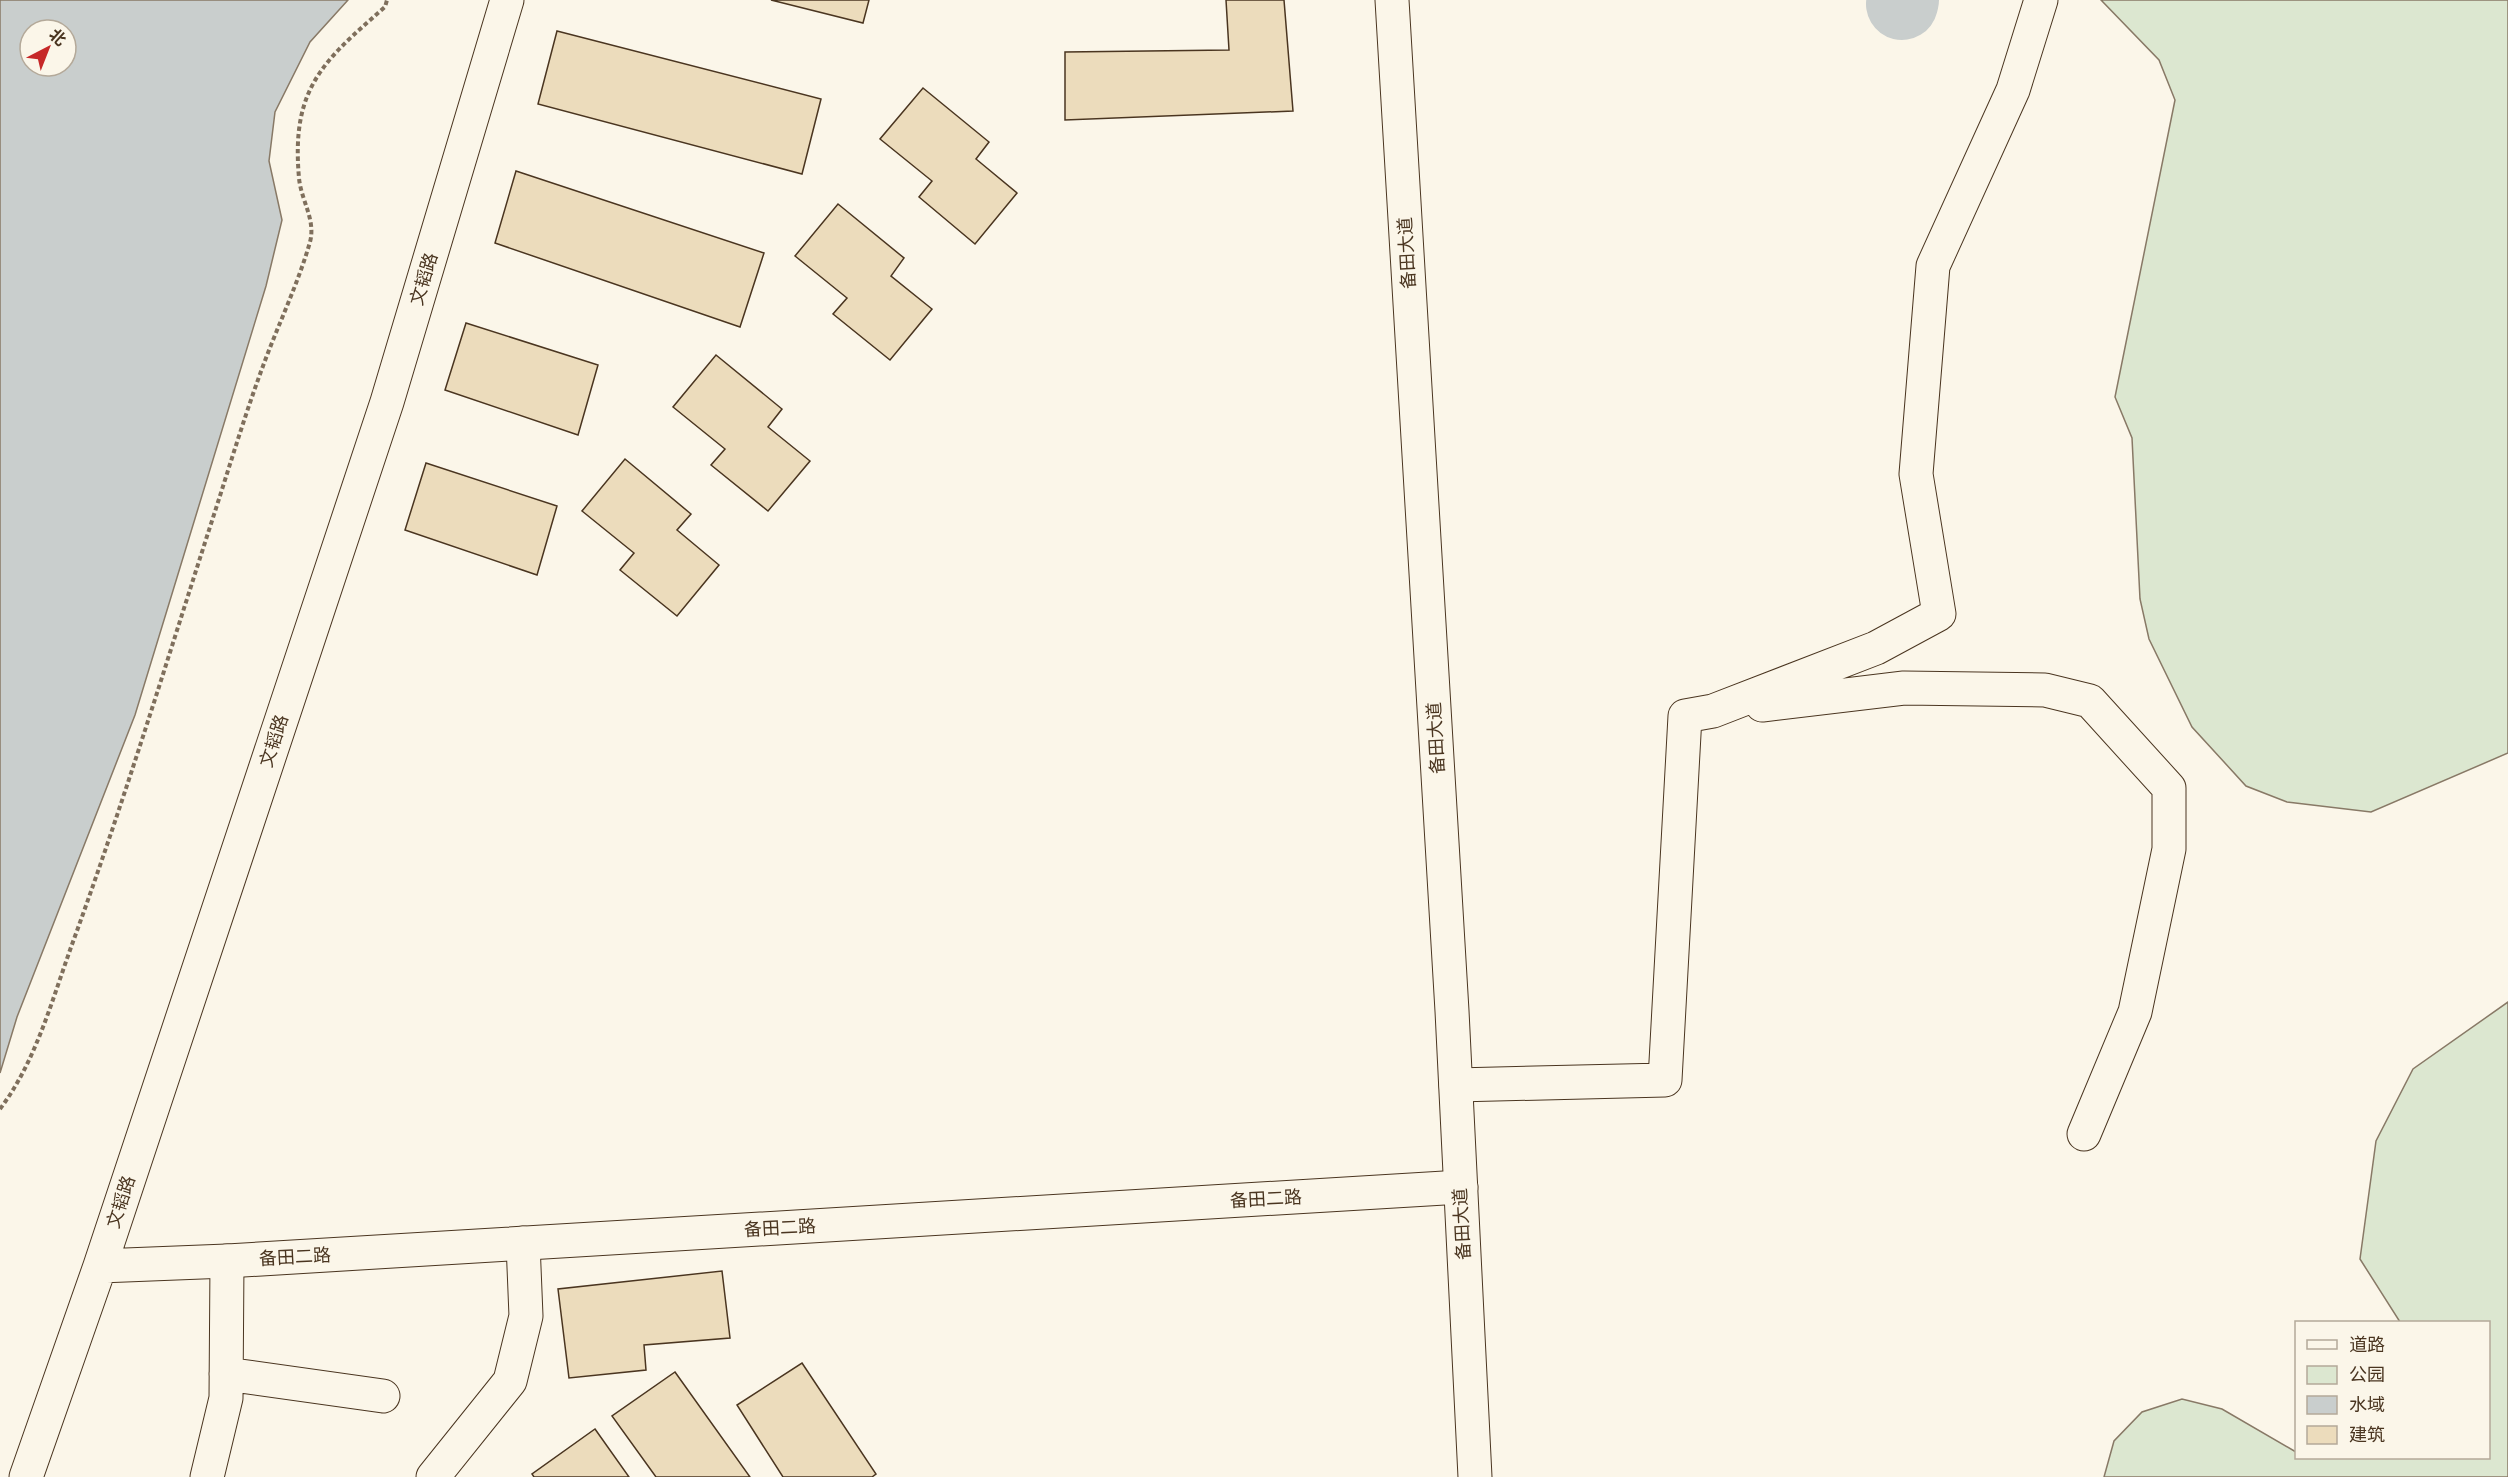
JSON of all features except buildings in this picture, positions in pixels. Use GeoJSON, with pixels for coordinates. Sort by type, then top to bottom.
{"type":"FeatureCollection","features":[{"type":"Feature","properties":{"kind":"street","name":"文韬路"},"geometry":{"type":"LineString","coordinates":[[26,1477],[100,1266],[387,402],[507,0]]}},
{"type":"Feature","properties":{"kind":"street","name":"备田大道"},"geometry":{"type":"LineString","coordinates":[[1392,0],[1456,1085],[1475,1477]]}},
{"type":"Feature","properties":{"kind":"street"},"geometry":{"type":"LineString","coordinates":[[1713,711],[1876,648],[1939,614],[1916,474],[1933,266],[2013,90],[2041,0]]}},
{"type":"Feature","properties":{"kind":"street"},"geometry":{"type":"LineString","coordinates":[[1456,1085],[1665,1080],[1685,716],[1904,688],[2045,690],[2090,701],[2169,788],[2169,849],[2136,1012],[2084,1134]]}},
{"type":"Feature","properties":{"kind":"street","name":"备田二路"},"geometry":{"type":"LineString","coordinates":[[100,1266],[227,1261],[1461,1187]]}},
{"type":"Feature","properties":{"kind":"street"},"geometry":{"type":"LineString","coordinates":[[433,1477],[510,1381],[526,1316],[523,1243]]}},
{"type":"Feature","properties":{"kind":"street"},"geometry":{"type":"LineString","coordinates":[[207,1477],[226,1398],[227,1261]]}},
{"type":"Feature","properties":{"kind":"street"},"geometry":{"type":"LineString","coordinates":[[226,1374],[383,1396]]}},
{"type":"Feature","properties":{"kind":"path"},"geometry":{"type":"LineString","coordinates":[[0,1109],[11,1094],[39,1035],[83,915],[124,798],[262,370],[311,240],[310,215],[300,182],[298,128],[309,90],[330,58],[385,7],[387,0]]}},
{"type":"Feature","properties":{"kind":"green space"},"geometry":{"type":"Polygon","coordinates":[[[2101,0],[2508,0],[2508,753],[2371,812],[2287,802],[2246,786],[2192,727],[2149,639],[2140,599],[2132,438],[2115,397],[2175,100],[2159,60],[2101,0]]]}},
{"type":"Feature","properties":{"kind":"green space"},"geometry":{"type":"Polygon","coordinates":[[[2508,1002],[2508,1477],[2104,1477],[2114,1441],[2142,1412],[2182,1399],[2222,1409],[2295,1451],[2295,1459],[2490,1459],[2490,1321],[2399,1321],[2360,1259],[2376,1141],[2413,1069],[2508,1002]]]}},
{"type":"Feature","properties":{"kind":"water"},"geometry":{"type":"Polygon","coordinates":[[[0,0],[348,0],[310,42],[275,112],[269,161],[282,220],[266,286],[135,715],[17,1017],[0,1073],[0,0]]]}},
{"type":"Feature","properties":{"kind":"waterway"},"geometry":{"type":"LineString","coordinates":[[1902,4],[1903,0]]}}]}
